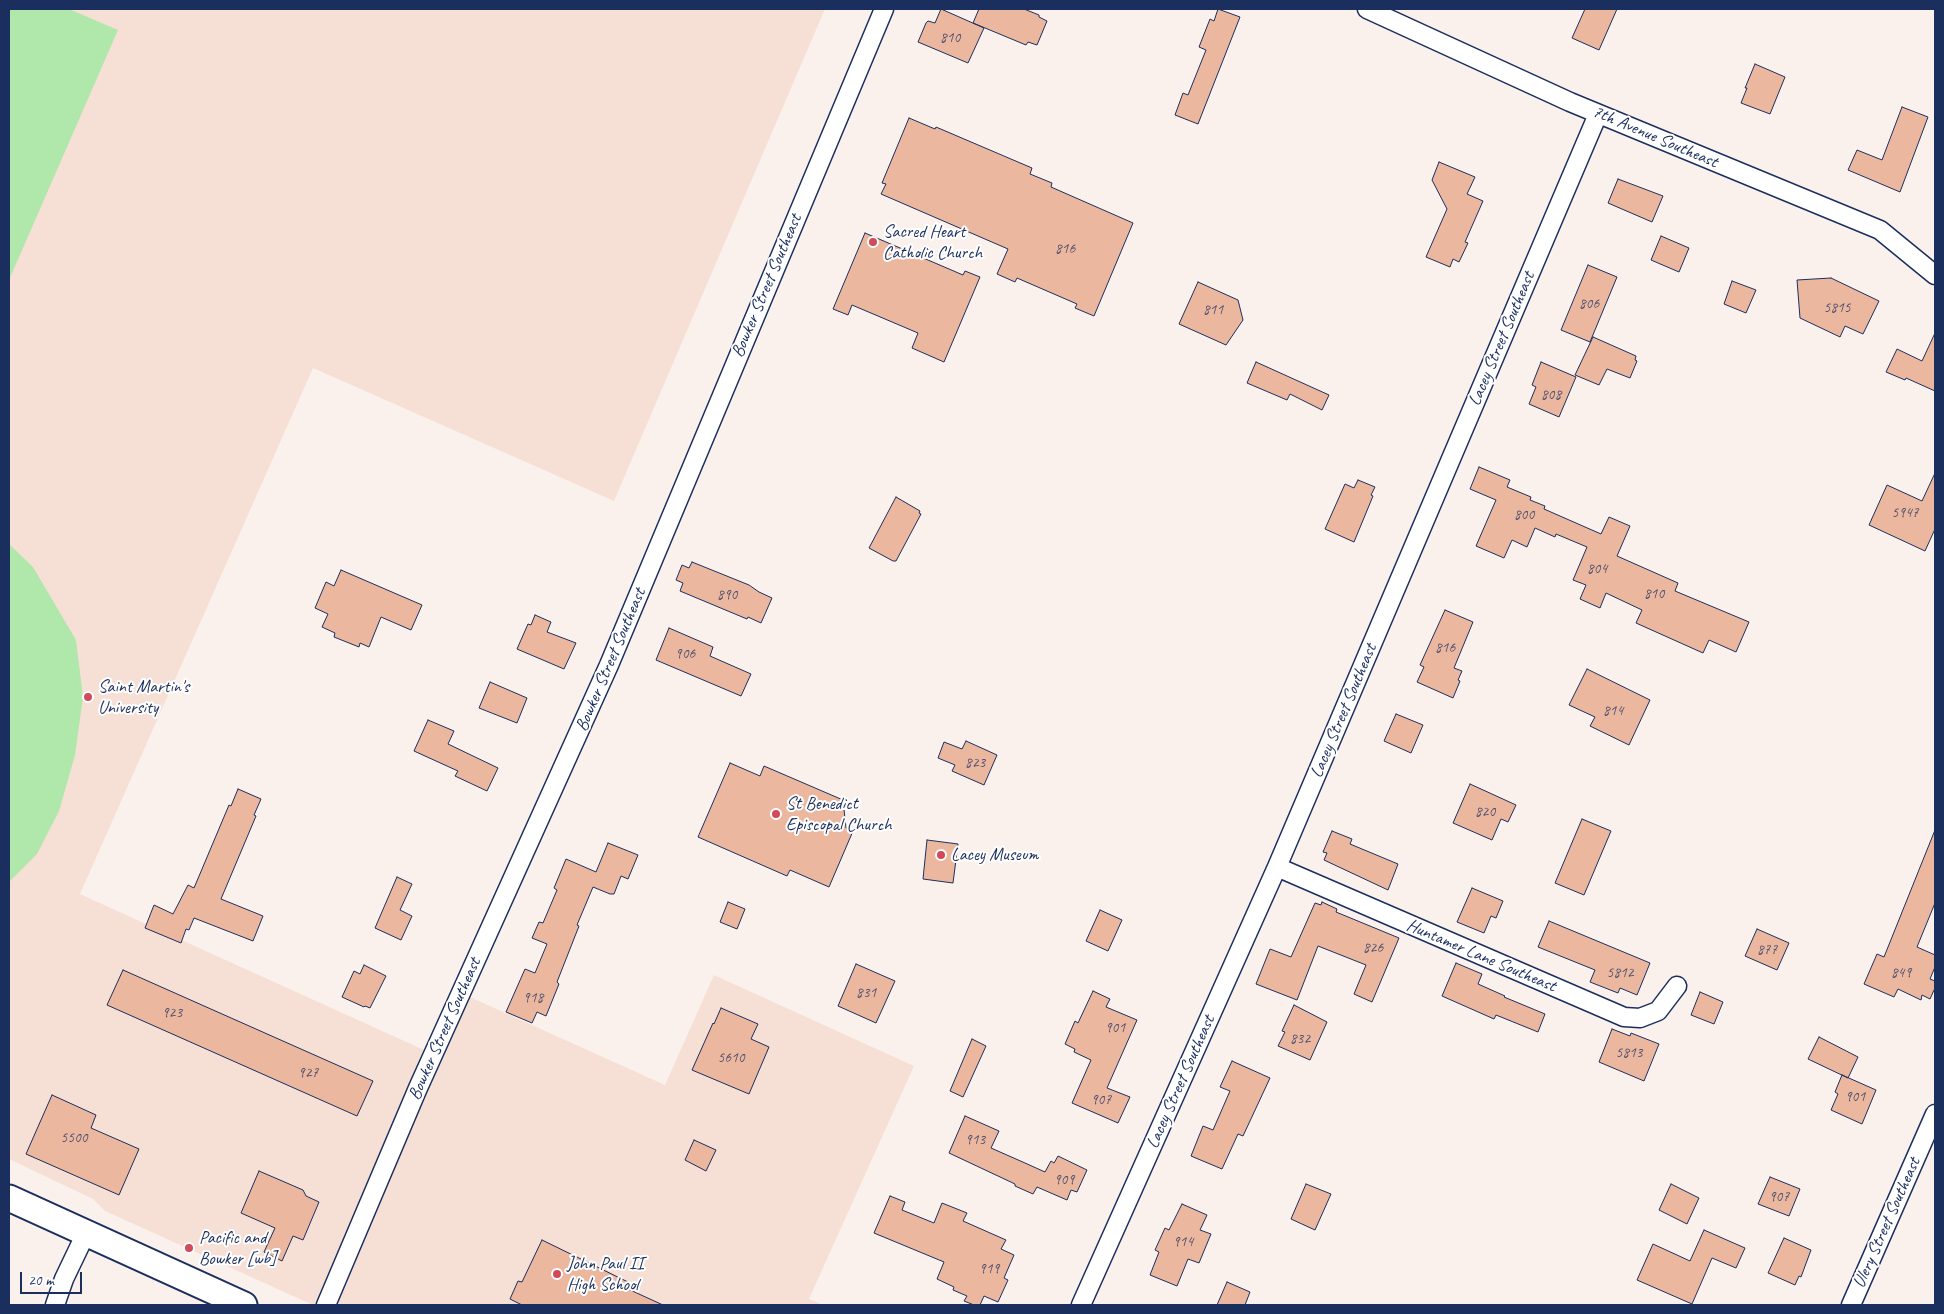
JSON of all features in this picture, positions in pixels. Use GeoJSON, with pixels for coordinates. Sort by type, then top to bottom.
{"type":"FeatureCollection","features":[{"type":"Feature","properties":{"kind":"main road"},"geometry":{"type":"LineString","coordinates":[[9,1198],[244,1305]]}},
{"type":"Feature","properties":{"kind":"street","name":"Bowker Street Southeast"},"geometry":{"type":"LineString","coordinates":[[326,1305],[418,1088],[609,665],[884,9]]}},
{"type":"Feature","properties":{"kind":"street","name":"7th Avenue Southeast"},"geometry":{"type":"LineString","coordinates":[[1367,9],[1598,114],[1880,230],[1935,275]]}},
{"type":"Feature","properties":{"kind":"street","name":"Lacey Street Southeast"},"geometry":{"type":"LineString","coordinates":[[1081,1305],[1277,867],[1598,114]]}},
{"type":"Feature","properties":{"kind":"street","name":"Huntamer Lane Southeast"},"geometry":{"type":"LineString","coordinates":[[1277,867],[1624,1017],[1640,1018],[1658,1010],[1677,986]]}},
{"type":"Feature","properties":{"kind":"street","name":"Ulery Street Southeast"},"geometry":{"type":"LineString","coordinates":[[1851,1305],[1935,1114]]}},
{"type":"Feature","properties":{"kind":"street"},"geometry":{"type":"LineString","coordinates":[[55,1305],[64,1279],[86,1233]]}},
{"type":"Feature","properties":{"kind":"shaded area","name":"Saint Martin's University"},"geometry":{"type":"Polygon","coordinates":[[[9,9],[825,9],[614,501],[313,368],[80,894],[433,1054],[461,993],[665,1085],[714,975],[914,1066],[809,1299],[823,1305],[313,1305],[105,1211],[93,1199],[9,1159],[9,9]]]}},
{"type":"Feature","properties":{"kind":"green space"},"geometry":{"type":"Polygon","coordinates":[[[9,9],[69,9],[118,30],[9,280],[9,9]]]}},
{"type":"Feature","properties":{"kind":"green space"},"geometry":{"type":"Polygon","coordinates":[[[9,544],[33,567],[76,640],[83,697],[75,755],[59,811],[37,854],[9,882],[9,544]]]}},
{"type":"Feature","properties":{"kind":"building"},"geometry":{"type":"Polygon","coordinates":[[[941,9],[984,28],[968,63],[918,42],[926,23],[928,21],[935,23],[941,9]]]}},
{"type":"Feature","properties":{"kind":"building"},"geometry":{"type":"Polygon","coordinates":[[[979,9],[1024,9],[1039,15],[1039,17],[1047,21],[1037,45],[1028,42],[1026,45],[973,23],[979,9]]]}},
{"type":"Feature","properties":{"kind":"building"},"geometry":{"type":"Polygon","coordinates":[[[1218,9],[1240,17],[1198,124],[1175,115],[1183,93],[1188,95],[1206,50],[1199,47],[1210,19],[1214,21],[1218,9]]]}},
{"type":"Feature","properties":{"kind":"building"},"geometry":{"type":"Polygon","coordinates":[[[1585,9],[1617,9],[1599,50],[1572,38],[1585,9]]]}},
{"type":"Feature","properties":{"kind":"building"},"geometry":{"type":"Polygon","coordinates":[[[1755,64],[1785,77],[1770,114],[1741,103],[1755,64]]]}},
{"type":"Feature","properties":{"kind":"building"},"geometry":{"type":"Polygon","coordinates":[[[1902,107],[1928,117],[1900,192],[1848,170],[1857,150],[1882,160],[1902,107]]]}},
{"type":"Feature","properties":{"kind":"building"},"geometry":{"type":"Polygon","coordinates":[[[909,118],[935,129],[936,127],[1032,168],[1030,174],[1052,183],[1051,187],[1133,223],[1094,316],[1075,308],[1077,304],[1017,278],[1015,282],[997,274],[1008,249],[881,194],[886,184],[882,183],[909,118]]]}},
{"type":"Feature","properties":{"kind":"building"},"geometry":{"type":"Polygon","coordinates":[[[1439,162],[1475,177],[1467,194],[1483,201],[1465,242],[1468,243],[1459,262],[1453,259],[1450,267],[1426,257],[1447,209],[1432,180],[1439,162]]]}},
{"type":"Feature","properties":{"kind":"building"},"geometry":{"type":"Polygon","coordinates":[[[1618,179],[1663,196],[1652,222],[1608,203],[1618,179]]]}},
{"type":"Feature","properties":{"kind":"building"},"geometry":{"type":"Polygon","coordinates":[[[865,233],[963,275],[965,271],[980,277],[944,362],[912,348],[918,333],[852,305],[848,315],[833,309],[865,233]]]}},
{"type":"Feature","properties":{"kind":"building"},"geometry":{"type":"Polygon","coordinates":[[[1661,236],[1689,248],[1679,272],[1651,260],[1661,236]]]}},
{"type":"Feature","properties":{"kind":"building"},"geometry":{"type":"Polygon","coordinates":[[[1588,265],[1617,277],[1590,342],[1561,330],[1588,265]]]}},
{"type":"Feature","properties":{"kind":"building"},"geometry":{"type":"Polygon","coordinates":[[[1831,278],[1879,301],[1863,334],[1845,326],[1840,337],[1800,318],[1797,280],[1831,278]]]}},
{"type":"Feature","properties":{"kind":"building"},"geometry":{"type":"Polygon","coordinates":[[[1732,281],[1756,290],[1746,313],[1724,304],[1732,281]]]}},
{"type":"Feature","properties":{"kind":"building"},"geometry":{"type":"Polygon","coordinates":[[[1198,282],[1238,300],[1243,320],[1226,345],[1179,324],[1198,282]]]}},
{"type":"Feature","properties":{"kind":"building"},"geometry":{"type":"Polygon","coordinates":[[[1935,333],[1935,391],[1906,378],[1905,380],[1886,372],[1897,349],[1922,361],[1935,333]]]}},
{"type":"Feature","properties":{"kind":"building"},"geometry":{"type":"Polygon","coordinates":[[[1593,337],[1636,356],[1635,360],[1637,361],[1630,378],[1607,369],[1599,385],[1575,375],[1593,337]]]}},
{"type":"Feature","properties":{"kind":"building"},"geometry":{"type":"Polygon","coordinates":[[[1256,362],[1329,395],[1322,410],[1290,394],[1287,400],[1247,383],[1256,362]]]}},
{"type":"Feature","properties":{"kind":"building"},"geometry":{"type":"Polygon","coordinates":[[[1541,362],[1576,377],[1559,417],[1529,404],[1536,387],[1532,385],[1541,362]]]}},
{"type":"Feature","properties":{"kind":"building"},"geometry":{"type":"Polygon","coordinates":[[[1479,467],[1510,480],[1507,487],[1531,497],[1530,500],[1545,506],[1544,509],[1601,534],[1609,517],[1630,526],[1617,556],[1678,583],[1675,591],[1749,622],[1736,652],[1709,640],[1703,653],[1636,623],[1642,610],[1606,593],[1600,608],[1580,599],[1586,585],[1573,580],[1587,547],[1556,534],[1555,537],[1535,528],[1527,547],[1512,540],[1504,558],[1476,546],[1496,500],[1470,489],[1479,467]]]}},
{"type":"Feature","properties":{"kind":"building"},"geometry":{"type":"Polygon","coordinates":[[[1935,473],[1935,529],[1925,551],[1869,525],[1887,485],[1922,501],[1935,473]]]}},
{"type":"Feature","properties":{"kind":"building"},"geometry":{"type":"Polygon","coordinates":[[[1358,480],[1375,487],[1354,542],[1325,529],[1345,484],[1354,488],[1358,480]]]}},
{"type":"Feature","properties":{"kind":"building"},"geometry":{"type":"Polygon","coordinates":[[[896,497],[920,511],[919,513],[921,514],[896,561],[893,561],[869,548],[896,497]]]}},
{"type":"Feature","properties":{"kind":"building"},"geometry":{"type":"Polygon","coordinates":[[[692,562],[749,585],[772,598],[761,623],[680,591],[683,583],[676,580],[682,565],[689,568],[692,562]]]}},
{"type":"Feature","properties":{"kind":"building"},"geometry":{"type":"Polygon","coordinates":[[[341,570],[422,605],[411,630],[381,617],[369,647],[360,643],[359,647],[334,637],[335,633],[322,627],[328,614],[315,608],[326,582],[334,586],[341,570]]]}},
{"type":"Feature","properties":{"kind":"building"},"geometry":{"type":"Polygon","coordinates":[[[1445,610],[1473,622],[1454,668],[1462,671],[1453,698],[1417,682],[1424,667],[1420,665],[1445,610]]]}},
{"type":"Feature","properties":{"kind":"building"},"geometry":{"type":"Polygon","coordinates":[[[535,615],[551,622],[547,632],[576,643],[564,669],[517,649],[528,624],[531,625],[535,615]]]}},
{"type":"Feature","properties":{"kind":"building"},"geometry":{"type":"Polygon","coordinates":[[[669,628],[713,647],[710,656],[751,674],[741,696],[656,660],[669,628]]]}},
{"type":"Feature","properties":{"kind":"building"},"geometry":{"type":"Polygon","coordinates":[[[1587,669],[1650,700],[1629,745],[1590,726],[1595,717],[1569,705],[1587,669]]]}},
{"type":"Feature","properties":{"kind":"building"},"geometry":{"type":"Polygon","coordinates":[[[490,682],[527,698],[517,723],[479,708],[490,682]]]}},
{"type":"Feature","properties":{"kind":"building"},"geometry":{"type":"Polygon","coordinates":[[[1396,714],[1423,725],[1411,753],[1384,741],[1396,714]]]}},
{"type":"Feature","properties":{"kind":"building"},"geometry":{"type":"Polygon","coordinates":[[[428,720],[454,731],[448,744],[498,768],[487,791],[455,776],[458,771],[414,751],[428,720]]]}},
{"type":"Feature","properties":{"kind":"building"},"geometry":{"type":"Polygon","coordinates":[[[966,741],[997,755],[984,785],[952,771],[955,765],[938,758],[944,742],[962,749],[966,741]]]}},
{"type":"Feature","properties":{"kind":"building","name":"St Benedict Episcopal Church"},"geometry":{"type":"Polygon","coordinates":[[[730,763],[760,776],[764,766],[843,800],[846,828],[853,831],[829,887],[790,870],[787,876],[698,837],[730,763]]]}},
{"type":"Feature","properties":{"kind":"building"},"geometry":{"type":"Polygon","coordinates":[[[1470,784],[1516,805],[1508,822],[1501,819],[1492,840],[1453,823],[1470,784]]]}},
{"type":"Feature","properties":{"kind":"building"},"geometry":{"type":"Polygon","coordinates":[[[238,789],[261,799],[254,815],[256,816],[221,899],[263,916],[253,941],[194,918],[189,930],[186,929],[181,943],[145,928],[154,905],[173,914],[188,885],[194,888],[229,805],[231,806],[238,789]]]}},
{"type":"Feature","properties":{"kind":"building"},"geometry":{"type":"Polygon","coordinates":[[[1582,819],[1611,831],[1584,895],[1555,883],[1582,819]]]}},
{"type":"Feature","properties":{"kind":"building"},"geometry":{"type":"Polygon","coordinates":[[[1935,830],[1935,903],[1917,947],[1935,955],[1935,967],[1930,979],[1935,981],[1935,988],[1930,999],[1922,995],[1921,1000],[1898,989],[1894,997],[1864,984],[1877,954],[1884,957],[1935,830]]]}},
{"type":"Feature","properties":{"kind":"building"},"geometry":{"type":"Polygon","coordinates":[[[1332,831],[1352,839],[1350,844],[1398,864],[1388,890],[1324,860],[1327,853],[1323,852],[1332,831]]]}},
{"type":"Feature","properties":{"kind":"building","name":"Lacey Museum"},"geometry":{"type":"Polygon","coordinates":[[[927,840],[958,844],[953,883],[923,879],[927,840]]]}},
{"type":"Feature","properties":{"kind":"building"},"geometry":{"type":"Polygon","coordinates":[[[608,843],[638,855],[628,879],[621,876],[614,894],[593,887],[577,925],[579,926],[546,1016],[537,1012],[532,1023],[506,1012],[525,969],[535,973],[547,944],[532,938],[539,922],[543,923],[557,890],[554,888],[566,859],[596,872],[608,843]]]}},
{"type":"Feature","properties":{"kind":"building"},"geometry":{"type":"Polygon","coordinates":[[[397,877],[412,884],[400,910],[412,916],[401,940],[375,928],[397,877]]]}},
{"type":"Feature","properties":{"kind":"building"},"geometry":{"type":"Polygon","coordinates":[[[1472,888],[1503,901],[1496,918],[1491,916],[1484,933],[1457,922],[1472,888]]]}},
{"type":"Feature","properties":{"kind":"building"},"geometry":{"type":"Polygon","coordinates":[[[728,902],[745,909],[737,929],[720,922],[728,902]]]}},
{"type":"Feature","properties":{"kind":"building"},"geometry":{"type":"Polygon","coordinates":[[[1322,902],[1337,909],[1336,912],[1399,938],[1372,1002],[1354,994],[1366,965],[1318,946],[1297,1000],[1256,984],[1270,949],[1291,957],[1315,903],[1321,905],[1322,902]]]}},
{"type":"Feature","properties":{"kind":"building"},"geometry":{"type":"Polygon","coordinates":[[[1100,910],[1122,920],[1108,951],[1086,941],[1100,910]]]}},
{"type":"Feature","properties":{"kind":"building"},"geometry":{"type":"Polygon","coordinates":[[[1549,921],[1650,963],[1637,995],[1620,988],[1618,993],[1590,982],[1595,970],[1538,947],[1549,921]]]}},
{"type":"Feature","properties":{"kind":"building"},"geometry":{"type":"Polygon","coordinates":[[[1757,929],[1789,943],[1777,970],[1745,956],[1757,929]]]}},
{"type":"Feature","properties":{"kind":"building"},"geometry":{"type":"Polygon","coordinates":[[[1456,963],[1482,974],[1478,984],[1545,1014],[1538,1032],[1496,1015],[1494,1019],[1442,996],[1456,963]]]}},
{"type":"Feature","properties":{"kind":"building"},"geometry":{"type":"Polygon","coordinates":[[[856,964],[895,981],[876,1023],[838,1006],[856,964]]]}},
{"type":"Feature","properties":{"kind":"building"},"geometry":{"type":"Polygon","coordinates":[[[364,965],[386,976],[370,1008],[342,997],[354,971],[360,974],[364,965]]]}},
{"type":"Feature","properties":{"kind":"building"},"geometry":{"type":"Polygon","coordinates":[[[123,970],[373,1081],[357,1116],[107,1005],[123,970]]]}},
{"type":"Feature","properties":{"kind":"building"},"geometry":{"type":"Polygon","coordinates":[[[1093,991],[1110,999],[1106,1007],[1137,1020],[1107,1088],[1130,1097],[1118,1123],[1072,1103],[1091,1060],[1074,1052],[1075,1049],[1065,1044],[1075,1021],[1078,1023],[1093,991]]]}},
{"type":"Feature","properties":{"kind":"building"},"geometry":{"type":"Polygon","coordinates":[[[1700,992],[1723,1002],[1714,1024],[1691,1015],[1700,992]]]}},
{"type":"Feature","properties":{"kind":"building"},"geometry":{"type":"Polygon","coordinates":[[[1294,1005],[1327,1022],[1310,1060],[1278,1046],[1285,1032],[1282,1031],[1294,1005]]]}},
{"type":"Feature","properties":{"kind":"building"},"geometry":{"type":"Polygon","coordinates":[[[721,1008],[758,1024],[751,1039],[769,1047],[749,1094],[692,1070],[721,1008]]]}},
{"type":"Feature","properties":{"kind":"building"},"geometry":{"type":"Polygon","coordinates":[[[1612,1029],[1630,1036],[1631,1033],[1659,1044],[1644,1081],[1599,1062],[1612,1029]]]}},
{"type":"Feature","properties":{"kind":"building"},"geometry":{"type":"Polygon","coordinates":[[[1819,1037],[1858,1057],[1848,1078],[1808,1059],[1819,1037]]]}},
{"type":"Feature","properties":{"kind":"building"},"geometry":{"type":"Polygon","coordinates":[[[972,1039],[986,1046],[963,1097],[950,1091],[972,1039]]]}},
{"type":"Feature","properties":{"kind":"building"},"geometry":{"type":"Polygon","coordinates":[[[1232,1061],[1270,1078],[1243,1136],[1238,1134],[1222,1169],[1191,1156],[1203,1126],[1213,1130],[1230,1091],[1220,1087],[1232,1061]]]}},
{"type":"Feature","properties":{"kind":"building"},"geometry":{"type":"Polygon","coordinates":[[[1842,1075],[1876,1090],[1862,1124],[1831,1110],[1838,1094],[1835,1092],[1842,1075]]]}},
{"type":"Feature","properties":{"kind":"building"},"geometry":{"type":"Polygon","coordinates":[[[52,1095],[96,1115],[91,1128],[139,1149],[119,1195],[26,1154],[52,1095]]]}},
{"type":"Feature","properties":{"kind":"building"},"geometry":{"type":"Polygon","coordinates":[[[965,1116],[999,1131],[991,1148],[1045,1172],[1051,1161],[1054,1163],[1058,1156],[1087,1170],[1077,1192],[1071,1190],[1067,1200],[1037,1187],[1033,1194],[949,1153],[965,1116]]]}},
{"type":"Feature","properties":{"kind":"building"},"geometry":{"type":"Polygon","coordinates":[[[694,1140],[716,1150],[706,1171],[685,1160],[694,1140]]]}},
{"type":"Feature","properties":{"kind":"building"},"geometry":{"type":"Polygon","coordinates":[[[259,1171],[303,1190],[306,1196],[319,1202],[303,1240],[293,1236],[282,1261],[264,1252],[275,1228],[241,1213],[259,1171]]]}},
{"type":"Feature","properties":{"kind":"building"},"geometry":{"type":"Polygon","coordinates":[[[1770,1177],[1800,1189],[1789,1216],[1758,1204],[1770,1177]]]}},
{"type":"Feature","properties":{"kind":"building"},"geometry":{"type":"Polygon","coordinates":[[[1306,1184],[1331,1194],[1315,1230],[1291,1219],[1306,1184]]]}},
{"type":"Feature","properties":{"kind":"building"},"geometry":{"type":"Polygon","coordinates":[[[1671,1184],[1699,1198],[1687,1224],[1659,1210],[1671,1184]]]}},
{"type":"Feature","properties":{"kind":"building"},"geometry":{"type":"Polygon","coordinates":[[[890,1196],[905,1202],[902,1210],[934,1223],[942,1203],[967,1213],[963,1221],[1006,1240],[1001,1249],[1014,1255],[1004,1278],[1008,1280],[998,1302],[984,1296],[980,1305],[964,1301],[967,1296],[953,1290],[954,1287],[937,1279],[944,1262],[874,1233],[890,1196]]]}},
{"type":"Feature","properties":{"kind":"building"},"geometry":{"type":"Polygon","coordinates":[[[1182,1204],[1207,1215],[1200,1230],[1211,1234],[1199,1263],[1188,1259],[1177,1286],[1150,1275],[1159,1252],[1155,1250],[1165,1228],[1169,1230],[1182,1204]]]}},
{"type":"Feature","properties":{"kind":"building"},"geometry":{"type":"Polygon","coordinates":[[[1704,1230],[1745,1248],[1736,1268],[1712,1258],[1692,1304],[1637,1280],[1653,1244],[1690,1261],[1704,1230]]]}},
{"type":"Feature","properties":{"kind":"building"},"geometry":{"type":"Polygon","coordinates":[[[1784,1238],[1811,1250],[1801,1277],[1799,1276],[1795,1285],[1768,1273],[1784,1238]]]}},
{"type":"Feature","properties":{"kind":"building","name":"John Paul II High School"},"geometry":{"type":"Polygon","coordinates":[[[542,1240],[630,1283],[628,1289],[663,1305],[522,1305],[510,1299],[518,1281],[522,1282],[542,1240]]]}},
{"type":"Feature","properties":{"kind":"building"},"geometry":{"type":"Polygon","coordinates":[[[1227,1282],[1250,1292],[1245,1305],[1217,1305],[1227,1282]]]}},
{"type":"Feature","properties":{"kind":"place","name":"Sacred Heart Catholic Church"},"geometry":{"type":"Point","coordinates":[873,242]}},
{"type":"Feature","properties":{"kind":"place","name":"Saint Martin's University"},"geometry":{"type":"Point","coordinates":[88,697]}},
{"type":"Feature","properties":{"kind":"place","name":"St Benedict Episcopal Church"},"geometry":{"type":"Point","coordinates":[776,814]}},
{"type":"Feature","properties":{"kind":"place","name":"Lacey Museum"},"geometry":{"type":"Point","coordinates":[941,855]}},
{"type":"Feature","properties":{"kind":"place","name":"Pacific and Bowker [wb]"},"geometry":{"type":"Point","coordinates":[189,1248]}},
{"type":"Feature","properties":{"kind":"place","name":"John Paul II High School"},"geometry":{"type":"Point","coordinates":[557,1274]}}]}
